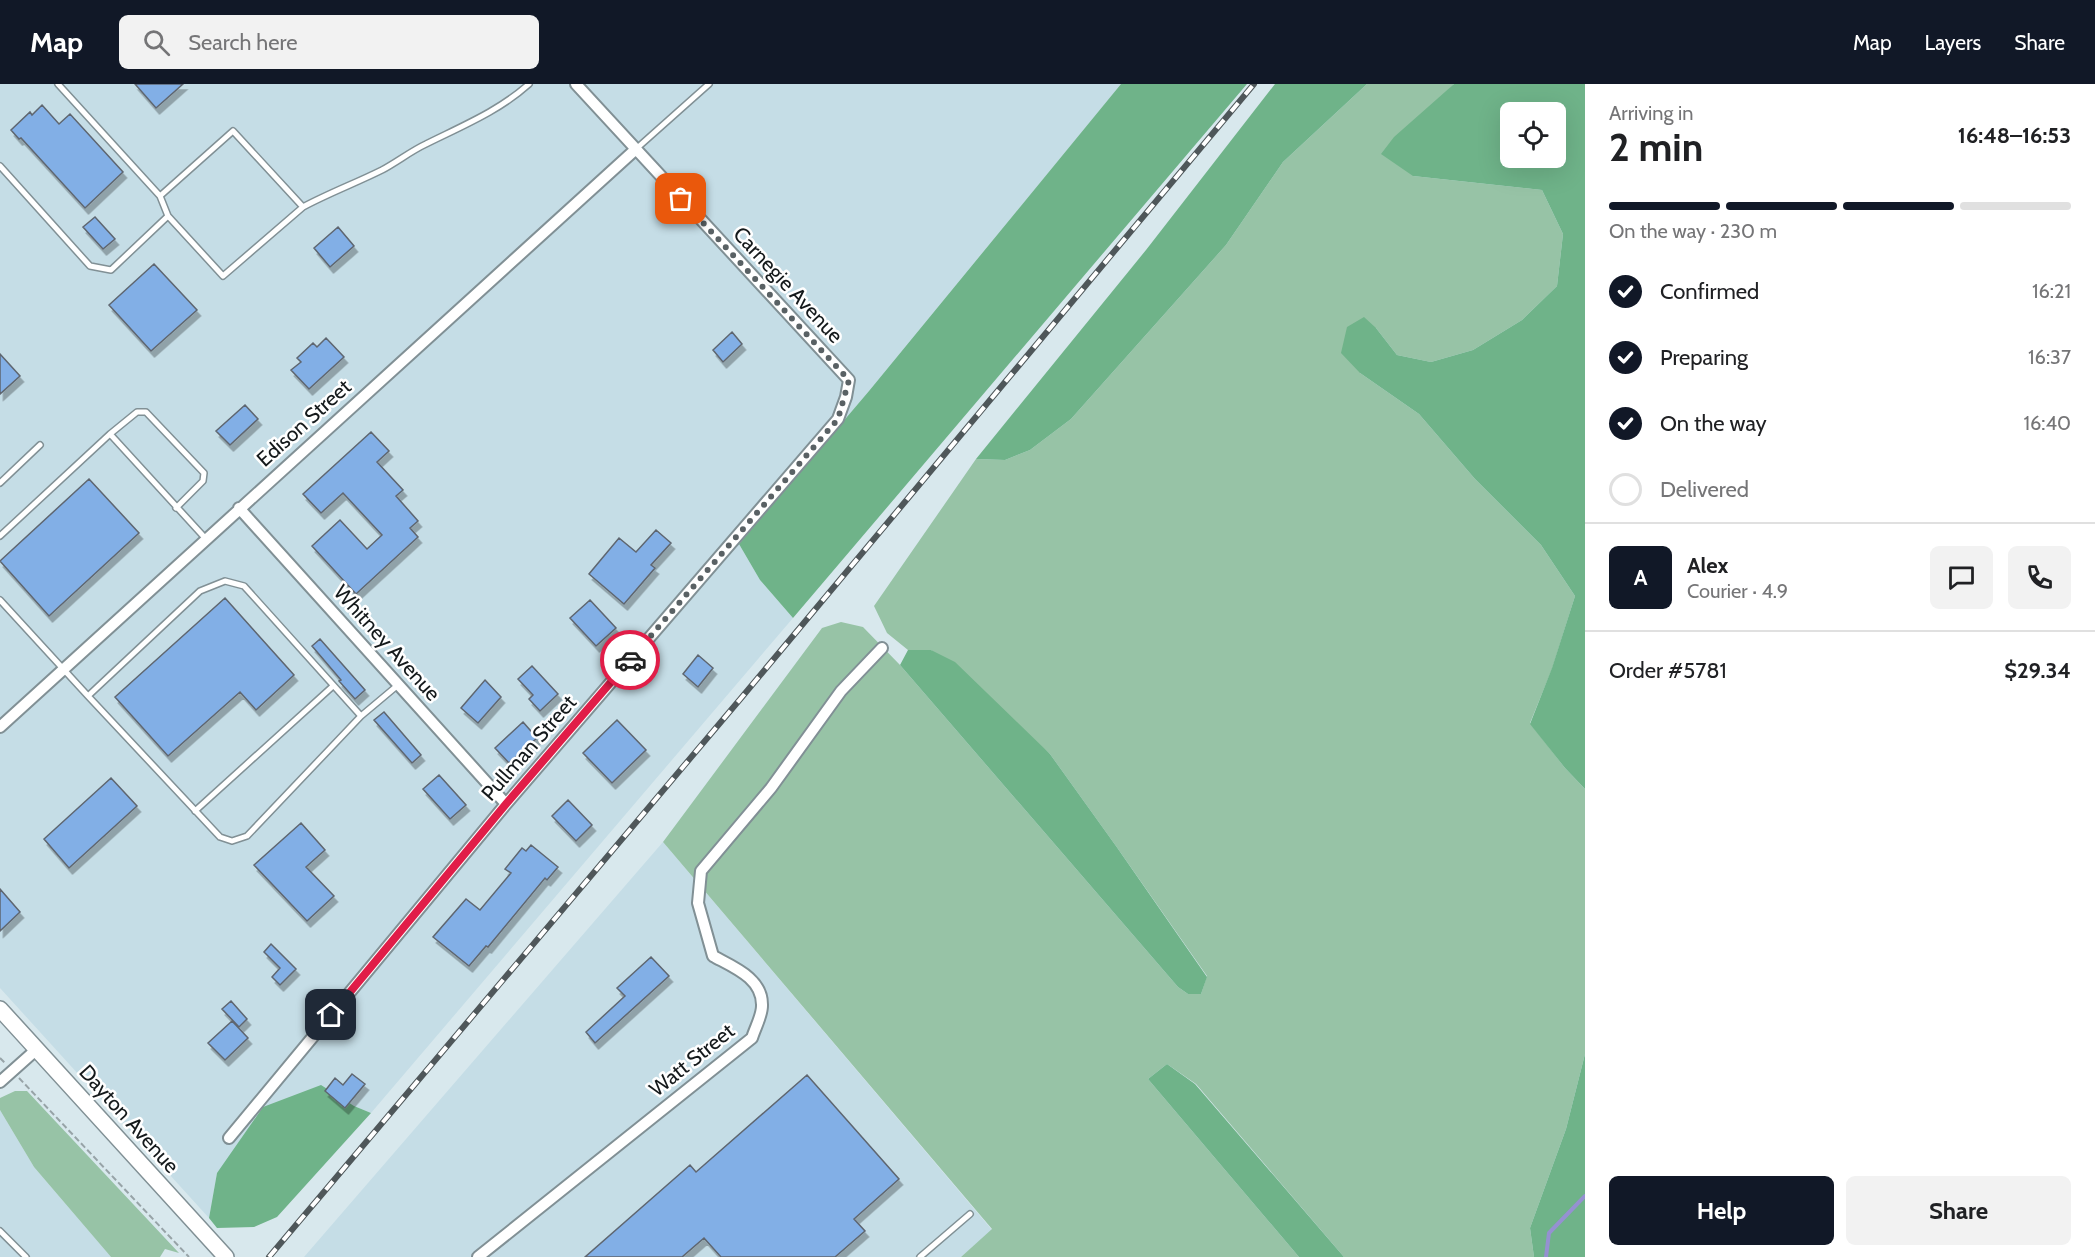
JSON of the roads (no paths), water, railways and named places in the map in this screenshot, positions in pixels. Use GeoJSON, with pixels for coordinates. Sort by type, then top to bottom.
{"type":"FeatureCollection","features":[{"type":"Feature","properties":{"kind":"main road","name":"Dayton Avenue"},"geometry":{"type":"LineString","coordinates":[[0,1009],[226,1257]]}},
{"type":"Feature","properties":{"kind":"street","name":"Carnegie Avenue"},"geometry":{"type":"LineString","coordinates":[[576,84],[849,380]]}},
{"type":"Feature","properties":{"kind":"street","name":"Edison Street"},"geometry":{"type":"LineString","coordinates":[[0,727],[636,149]]}},
{"type":"Feature","properties":{"kind":"street","name":"Pullman Street"},"geometry":{"type":"LineString","coordinates":[[229,1138],[506,804],[838,419],[849,380]]}},
{"type":"Feature","properties":{"kind":"street","name":"Whitney Avenue"},"geometry":{"type":"LineString","coordinates":[[239,508],[506,804]]}},
{"type":"Feature","properties":{"kind":"street","name":"Watt Street"},"geometry":{"type":"LineString","coordinates":[[478,1257],[752,1038],[762,1007],[759,988],[745,973],[713,956],[698,903],[701,871],[771,788],[841,691],[882,648]]}},
{"type":"Feature","properties":{"kind":"street"},"geometry":{"type":"LineString","coordinates":[[0,1082],[37,1048]]}},
{"type":"Feature","properties":{"kind":"lane"},"geometry":{"type":"LineString","coordinates":[[58,84],[160,196],[168,216],[223,276],[303,207],[382,170],[422,146],[486,114],[512,99],[529,84]]}},
{"type":"Feature","properties":{"kind":"lane"},"geometry":{"type":"LineString","coordinates":[[636,149],[709,84]]}},
{"type":"Feature","properties":{"kind":"lane"},"geometry":{"type":"LineString","coordinates":[[160,196],[233,130],[303,207]]}},
{"type":"Feature","properties":{"kind":"lane"},"geometry":{"type":"LineString","coordinates":[[0,166],[90,266],[111,270],[168,216]]}},
{"type":"Feature","properties":{"kind":"lane"},"geometry":{"type":"LineString","coordinates":[[0,536],[110,434],[137,412],[146,412],[204,473],[203,481],[176,508]]}},
{"type":"Feature","properties":{"kind":"lane"},"geometry":{"type":"LineString","coordinates":[[110,434],[206,539]]}},
{"type":"Feature","properties":{"kind":"lane"},"geometry":{"type":"LineString","coordinates":[[0,483],[40,445]]}},
{"type":"Feature","properties":{"kind":"lane"},"geometry":{"type":"LineString","coordinates":[[88,696],[200,591],[225,581],[244,586],[361,716]]}},
{"type":"Feature","properties":{"kind":"lane"},"geometry":{"type":"LineString","coordinates":[[0,600],[219,837],[232,841],[247,836],[361,716],[398,685]]}},
{"type":"Feature","properties":{"kind":"lane"},"geometry":{"type":"LineString","coordinates":[[195,811],[333,686]]}},
{"type":"Feature","properties":{"kind":"lane"},"geometry":{"type":"LineString","coordinates":[[920,1257],[970,1214]]}},
{"type":"Feature","properties":{"kind":"lane"},"geometry":{"type":"LineString","coordinates":[[0,1231],[26,1257]]}},
{"type":"Feature","properties":{"kind":"waterway"},"geometry":{"type":"LineString","coordinates":[[1546,1257],[1549,1233],[1585,1196]]}},
{"type":"Feature","properties":{"kind":"railway"},"geometry":{"type":"LineString","coordinates":[[269,1257],[742,697],[1254,84]]}}]}
